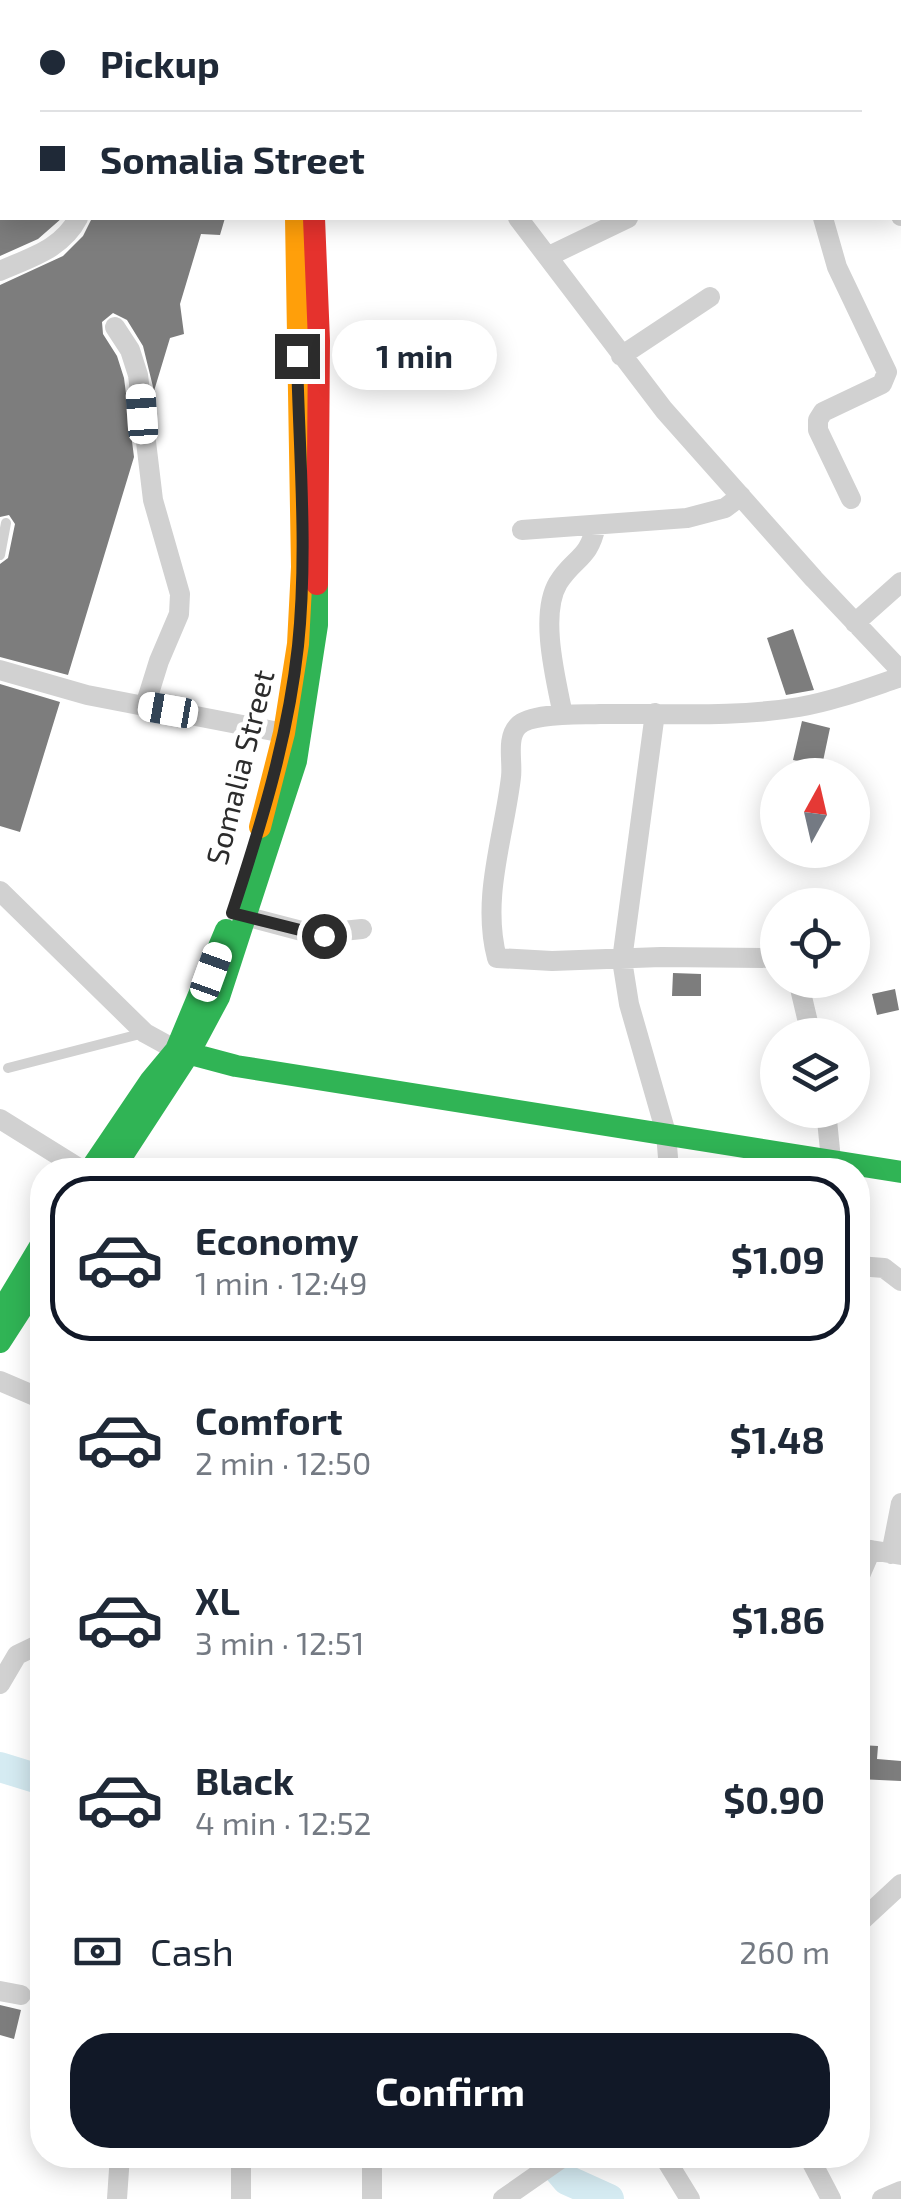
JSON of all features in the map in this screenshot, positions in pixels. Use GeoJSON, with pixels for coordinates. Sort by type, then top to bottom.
{"type":"FeatureCollection","features":[{"type":"Feature","properties":{"kind":"main road","name":"Somalia Street"},"geometry":{"type":"LineString","coordinates":[[240,915],[284,734],[298,644],[302,567],[296,220]]}},
{"type":"Feature","properties":{"kind":"main road"},"geometry":{"type":"LineString","coordinates":[[120,1158],[219,997],[240,915],[296,761],[316,625],[319,341],[314,220]]}},
{"type":"Feature","properties":{"kind":"main road"},"geometry":{"type":"LineString","coordinates":[[182,1052],[255,1070],[666,1133],[796,1158]]}},
{"type":"Feature","properties":{"kind":"main road"},"geometry":{"type":"LineString","coordinates":[[95,1158],[151,1080],[182,1052]]}},
{"type":"Feature","properties":{"kind":"main road"},"geometry":{"type":"LineString","coordinates":[[870,1169],[901,1172]]}},
{"type":"Feature","properties":{"kind":"main road"},"geometry":{"type":"LineString","coordinates":[[0,1313],[30,1263]]}},
{"type":"Feature","properties":{"kind":"main road"},"geometry":{"type":"LineString","coordinates":[[0,1342],[30,1296]]}},
{"type":"Feature","properties":{"kind":"street"},"geometry":{"type":"LineString","coordinates":[[0,271],[64,239],[77,220]]}},
{"type":"Feature","properties":{"kind":"street"},"geometry":{"type":"LineString","coordinates":[[520,220],[621,356],[901,674],[798,707],[744,712],[563,715],[523,722],[513,735],[512,775],[494,872],[496,957],[502,961],[760,958]]}},
{"type":"Feature","properties":{"kind":"street"},"geometry":{"type":"LineString","coordinates":[[548,256],[624,220]]}},
{"type":"Feature","properties":{"kind":"street"},"geometry":{"type":"LineString","coordinates":[[824,220],[837,268],[887,372],[882,384],[823,412],[818,420],[818,430],[851,500]]}},
{"type":"Feature","properties":{"kind":"street"},"geometry":{"type":"LineString","coordinates":[[621,356],[710,297]]}},
{"type":"Feature","properties":{"kind":"street"},"geometry":{"type":"LineString","coordinates":[[116,327],[130,350],[138,375],[153,500],[180,594],[179,614],[158,661],[145,706]]}},
{"type":"Feature","properties":{"kind":"street"},"geometry":{"type":"LineString","coordinates":[[522,530],[703,516],[725,508],[741,496]]}},
{"type":"Feature","properties":{"kind":"street"},"geometry":{"type":"LineString","coordinates":[[563,715],[551,656],[554,593],[592,545],[596,525]]}},
{"type":"Feature","properties":{"kind":"street"},"geometry":{"type":"LineString","coordinates":[[855,622],[901,582]]}},
{"type":"Feature","properties":{"kind":"street"},"geometry":{"type":"LineString","coordinates":[[0,670],[87,695],[284,734]]}},
{"type":"Feature","properties":{"kind":"street"},"geometry":{"type":"LineString","coordinates":[[655,713],[622,960],[629,1004],[666,1133],[668,1158]]}},
{"type":"Feature","properties":{"kind":"street"},"geometry":{"type":"LineString","coordinates":[[0,892],[145,1033],[182,1052]]}},
{"type":"Feature","properties":{"kind":"street"},"geometry":{"type":"LineString","coordinates":[[240,915],[324,936],[362,929]]}},
{"type":"Feature","properties":{"kind":"street"},"geometry":{"type":"LineString","coordinates":[[0,1119],[66,1158]]}},
{"type":"Feature","properties":{"kind":"street"},"geometry":{"type":"LineString","coordinates":[[828,1128],[831,1158]]}},
{"type":"Feature","properties":{"kind":"street"},"geometry":{"type":"LineString","coordinates":[[870,1267],[884,1268],[901,1281]]}},
{"type":"Feature","properties":{"kind":"street"},"geometry":{"type":"LineString","coordinates":[[0,1381],[30,1395]]}},
{"type":"Feature","properties":{"kind":"street"},"geometry":{"type":"LineString","coordinates":[[880,1552],[901,1503]]}},
{"type":"Feature","properties":{"kind":"street"},"geometry":{"type":"LineString","coordinates":[[0,1684],[8,1650]]}},
{"type":"Feature","properties":{"kind":"street"},"geometry":{"type":"LineString","coordinates":[[870,1913],[901,1884]]}},
{"type":"Feature","properties":{"kind":"street"},"geometry":{"type":"LineString","coordinates":[[118,2199],[119,2168]]}},
{"type":"Feature","properties":{"kind":"street"},"geometry":{"type":"LineString","coordinates":[[240,2168],[241,2199]]}},
{"type":"Feature","properties":{"kind":"street"},"geometry":{"type":"LineString","coordinates":[[372,2168],[372,2199]]}},
{"type":"Feature","properties":{"kind":"street"},"geometry":{"type":"LineString","coordinates":[[503,2199],[549,2168]]}},
{"type":"Feature","properties":{"kind":"street"},"geometry":{"type":"LineString","coordinates":[[671,2168],[690,2199]]}},
{"type":"Feature","properties":{"kind":"street"},"geometry":{"type":"LineString","coordinates":[[815,2168],[831,2199]]}},
{"type":"Feature","properties":{"kind":"street"},"geometry":{"type":"LineString","coordinates":[[882,2199],[901,2190]]}},
{"type":"Feature","properties":{"kind":"lane"},"geometry":{"type":"LineString","coordinates":[[0,555],[6,523]]}},
{"type":"Feature","properties":{"kind":"lane"},"geometry":{"type":"LineString","coordinates":[[8,1068],[145,1033]]}},
{"type":"Feature","properties":{"kind":"building"},"geometry":{"type":"Polygon","coordinates":[[[0,220],[60,220],[38,239],[0,256],[0,220]]]}},
{"type":"Feature","properties":{"kind":"building"},"geometry":{"type":"Polygon","coordinates":[[[91,220],[224,220],[220,235],[201,234],[180,304],[184,334],[170,338],[154,391],[143,346],[127,320],[113,313],[102,322],[103,334],[117,356],[124,378],[134,457],[68,675],[0,657],[0,564],[8,558],[15,524],[9,515],[0,517],[0,285],[63,256],[83,236],[91,220]]]}},
{"type":"Feature","properties":{"kind":"building"},"geometry":{"type":"Polygon","coordinates":[[[793,629],[814,690],[786,695],[767,638],[793,629]]]}},
{"type":"Feature","properties":{"kind":"building"},"geometry":{"type":"Polygon","coordinates":[[[0,684],[60,702],[20,832],[0,826],[0,684]]]}},
{"type":"Feature","properties":{"kind":"building"},"geometry":{"type":"Polygon","coordinates":[[[802,721],[830,728],[824,758],[793,758],[802,721]]]}},
{"type":"Feature","properties":{"kind":"building"},"geometry":{"type":"Polygon","coordinates":[[[673,973],[701,974],[701,996],[672,996],[673,973]]]}},
{"type":"Feature","properties":{"kind":"building"},"geometry":{"type":"Polygon","coordinates":[[[895,989],[899,1010],[877,1015],[872,994],[895,989]]]}},
{"type":"Feature","properties":{"kind":"building"},"geometry":{"type":"Polygon","coordinates":[[[870,1746],[878,1746],[877,1759],[901,1761],[901,1781],[870,1780],[870,1746]]]}},
{"type":"Feature","properties":{"kind":"building"},"geometry":{"type":"Polygon","coordinates":[[[0,2005],[21,2010],[14,2039],[0,2035],[0,2005]]]}},
{"type":"Feature","properties":{"kind":"waterway"},"geometry":{"type":"LineString","coordinates":[[0,1767],[30,1776]]}},
{"type":"Feature","properties":{"kind":"waterway"},"geometry":{"type":"LineString","coordinates":[[557,2168],[567,2180],[609,2199]]}},
{"type":"Feature","properties":{"kind":"traffic: fast"},"geometry":{"type":"LineString","coordinates":[[121,1158],[188,1055],[219,997],[296,761],[317,625],[317,584]]}},
{"type":"Feature","properties":{"kind":"traffic: fast"},"geometry":{"type":"LineString","coordinates":[[98,1158],[176,1050],[226,930]]}},
{"type":"Feature","properties":{"kind":"traffic: fast"},"geometry":{"type":"LineString","coordinates":[[176,1050],[236,1066],[813,1158]]}},
{"type":"Feature","properties":{"kind":"traffic: fast"},"geometry":{"type":"LineString","coordinates":[[870,1167],[901,1172]]}},
{"type":"Feature","properties":{"kind":"traffic: fast"},"geometry":{"type":"LineString","coordinates":[[0,1313],[30,1263]]}},
{"type":"Feature","properties":{"kind":"traffic: fast"},"geometry":{"type":"LineString","coordinates":[[0,1342],[30,1296]]}},
{"type":"Feature","properties":{"kind":"traffic: slow"},"geometry":{"type":"LineString","coordinates":[[260,827],[284,733],[298,644],[302,567],[296,220]]}},
{"type":"Feature","properties":{"kind":"traffic: jam"},"geometry":{"type":"LineString","coordinates":[[314,220],[319,341],[317,584]]}},
{"type":"Feature","properties":{"kind":"route"},"geometry":{"type":"LineString","coordinates":[[297,356],[302,567],[298,644],[291,698],[269,797],[232,913],[324,936]]}}]}
